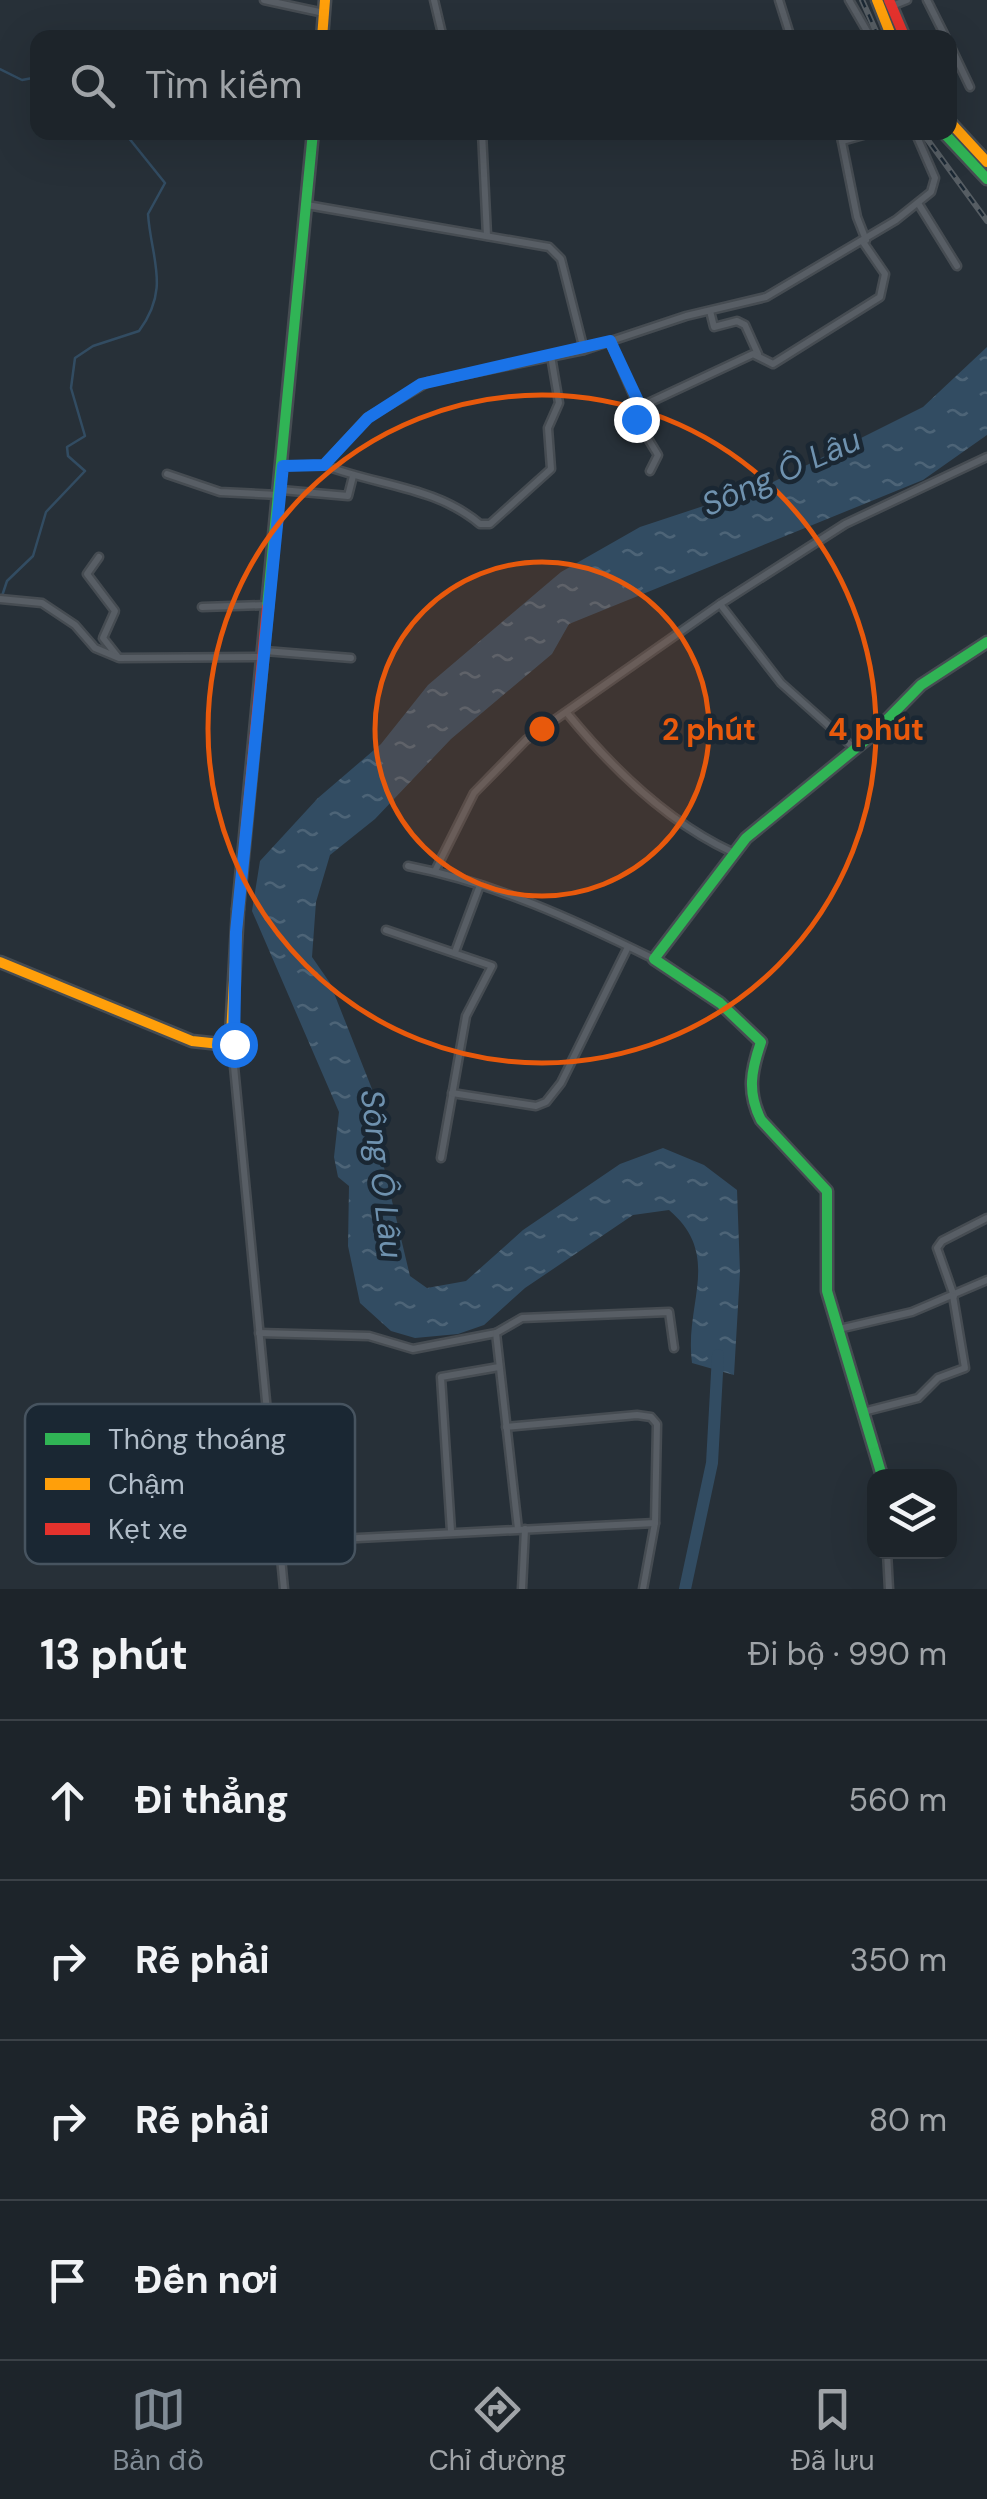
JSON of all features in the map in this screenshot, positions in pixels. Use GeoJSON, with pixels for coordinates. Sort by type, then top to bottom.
{"type":"FeatureCollection","features":[{"type":"Feature","properties":{"kind":"main road"},"geometry":{"type":"LineString","coordinates":[[323,30],[326,0]]}},
{"type":"Feature","properties":{"kind":"main road"},"geometry":{"type":"LineString","coordinates":[[877,0],[889,30]]}},
{"type":"Feature","properties":{"kind":"main road"},"geometry":{"type":"LineString","coordinates":[[891,3],[902,30]]}},
{"type":"Feature","properties":{"kind":"main road"},"geometry":{"type":"LineString","coordinates":[[957,129],[984,154]]}},
{"type":"Feature","properties":{"kind":"main road"},"geometry":{"type":"LineString","coordinates":[[0,962],[45,977],[192,1041],[220,1044],[231,1034],[236,932],[312,140]]}},
{"type":"Feature","properties":{"kind":"main road"},"geometry":{"type":"LineString","coordinates":[[950,140],[987,179]]}},
{"type":"Feature","properties":{"kind":"main road"},"geometry":{"type":"LineString","coordinates":[[880,1469],[824,1274],[827,1192],[757,1114],[750,1085],[761,1042],[720,1004],[654,960],[732,852],[854,749],[912,693],[987,642]]}},
{"type":"Feature","properties":{"kind":"street"},"geometry":{"type":"LineString","coordinates":[[264,0],[324,13]]}},
{"type":"Feature","properties":{"kind":"street"},"geometry":{"type":"LineString","coordinates":[[434,0],[442,30]]}},
{"type":"Feature","properties":{"kind":"street"},"geometry":{"type":"LineString","coordinates":[[779,0],[789,30]]}},
{"type":"Feature","properties":{"kind":"street"},"geometry":{"type":"LineString","coordinates":[[849,0],[866,30]]}},
{"type":"Feature","properties":{"kind":"street"},"geometry":{"type":"LineString","coordinates":[[891,3],[907,0]]}},
{"type":"Feature","properties":{"kind":"street"},"geometry":{"type":"LineString","coordinates":[[928,0],[942,30]]}},
{"type":"Feature","properties":{"kind":"street"},"geometry":{"type":"LineString","coordinates":[[957,60],[970,87]]}},
{"type":"Feature","properties":{"kind":"street"},"geometry":{"type":"LineString","coordinates":[[482,140],[486,236]]}},
{"type":"Feature","properties":{"kind":"street"},"geometry":{"type":"LineString","coordinates":[[710,311],[714,327],[737,321],[745,325],[758,354],[769,364],[787,358],[839,320],[880,297],[884,274],[864,241],[842,140]]}},
{"type":"Feature","properties":{"kind":"street"},"geometry":{"type":"LineString","coordinates":[[324,465],[368,418],[421,384],[494,365],[584,350],[766,297],[864,241],[931,192],[935,178],[918,140]]}},
{"type":"Feature","properties":{"kind":"street"},"geometry":{"type":"LineString","coordinates":[[918,203],[957,266]]}},
{"type":"Feature","properties":{"kind":"street"},"geometry":{"type":"LineString","coordinates":[[307,205],[534,243],[559,255],[584,350]]}},
{"type":"Feature","properties":{"kind":"street"},"geometry":{"type":"LineString","coordinates":[[610,341],[639,403],[636,419],[658,455],[650,470]]}},
{"type":"Feature","properties":{"kind":"street"},"geometry":{"type":"LineString","coordinates":[[639,403],[658,402],[758,354]]}},
{"type":"Feature","properties":{"kind":"street"},"geometry":{"type":"LineString","coordinates":[[283,466],[324,465],[352,476],[422,492],[480,524],[492,523],[551,469],[548,422],[559,403],[551,356]]}},
{"type":"Feature","properties":{"kind":"street"},"geometry":{"type":"LineString","coordinates":[[435,871],[484,780],[510,753],[720,604],[845,524],[987,457]]}},
{"type":"Feature","properties":{"kind":"street"},"geometry":{"type":"LineString","coordinates":[[167,474],[220,492],[348,496],[352,476]]}},
{"type":"Feature","properties":{"kind":"street"},"geometry":{"type":"LineString","coordinates":[[98,557],[87,574],[115,611],[102,638],[119,658]]}},
{"type":"Feature","properties":{"kind":"street"},"geometry":{"type":"LineString","coordinates":[[0,599],[42,603],[75,625],[96,648],[119,658],[264,654],[350,658]]}},
{"type":"Feature","properties":{"kind":"street"},"geometry":{"type":"LineString","coordinates":[[720,604],[780,683],[854,749]]}},
{"type":"Feature","properties":{"kind":"street"},"geometry":{"type":"LineString","coordinates":[[202,607],[267,605]]}},
{"type":"Feature","properties":{"kind":"street"},"geometry":{"type":"LineString","coordinates":[[567,714],[608,760],[689,830],[732,852]]}},
{"type":"Feature","properties":{"kind":"street"},"geometry":{"type":"LineString","coordinates":[[408,866],[480,885],[558,913],[654,960]]}},
{"type":"Feature","properties":{"kind":"street"},"geometry":{"type":"LineString","coordinates":[[455,952],[480,885]]}},
{"type":"Feature","properties":{"kind":"street"},"geometry":{"type":"LineString","coordinates":[[386,930],[492,966],[466,1016],[441,1158]]}},
{"type":"Feature","properties":{"kind":"street"},"geometry":{"type":"LineString","coordinates":[[452,1093],[536,1106],[546,1102],[561,1083],[628,947]]}},
{"type":"Feature","properties":{"kind":"street"},"geometry":{"type":"LineString","coordinates":[[231,1034],[266,1404]]}},
{"type":"Feature","properties":{"kind":"street"},"geometry":{"type":"LineString","coordinates":[[863,1412],[918,1398],[938,1378],[965,1368],[954,1296],[936,1248],[987,1218]]}},
{"type":"Feature","properties":{"kind":"street"},"geometry":{"type":"LineString","coordinates":[[840,1329],[912,1312],[987,1280]]}},
{"type":"Feature","properties":{"kind":"street"},"geometry":{"type":"LineString","coordinates":[[259,1334],[369,1336],[413,1349],[496,1334],[522,1318],[669,1312],[674,1348]]}},
{"type":"Feature","properties":{"kind":"street"},"geometry":{"type":"LineString","coordinates":[[496,1334],[521,1529],[522,1589]]}},
{"type":"Feature","properties":{"kind":"street"},"geometry":{"type":"LineString","coordinates":[[451,1532],[441,1376],[499,1366]]}},
{"type":"Feature","properties":{"kind":"street"},"geometry":{"type":"LineString","coordinates":[[506,1428],[652,1417],[660,1436],[655,1524],[642,1589]]}},
{"type":"Feature","properties":{"kind":"street"},"geometry":{"type":"LineString","coordinates":[[355,1538],[655,1524]]}},
{"type":"Feature","properties":{"kind":"street"},"geometry":{"type":"LineString","coordinates":[[887,1559],[889,1589]]}},
{"type":"Feature","properties":{"kind":"street"},"geometry":{"type":"LineString","coordinates":[[282,1564],[284,1589]]}},
{"type":"Feature","properties":{"kind":"water"},"geometry":{"type":"Polygon","coordinates":[[[987,347],[987,435],[923,480],[569,624],[552,654],[451,739],[375,819],[330,855],[316,902],[312,957],[330,983],[372,1089],[375,1130],[410,1276],[427,1288],[466,1281],[523,1230],[620,1164],[663,1148],[704,1165],[737,1190],[740,1272],[734,1375],[692,1363],[698,1263],[685,1227],[669,1210],[633,1215],[525,1288],[484,1325],[458,1334],[415,1338],[391,1331],[360,1303],[348,1246],[349,1186],[338,1177],[334,1157],[339,1112],[252,911],[260,861],[318,798],[381,744],[428,685],[561,572],[640,527],[767,485],[923,407],[987,347]]]}},
{"type":"Feature","properties":{"kind":"waterway"},"geometry":{"type":"LineString","coordinates":[[0,69],[22,80],[30,78]]}},
{"type":"Feature","properties":{"kind":"waterway"},"geometry":{"type":"LineString","coordinates":[[2,596],[7,581],[33,556],[46,512],[85,471],[68,456],[67,447],[85,436],[71,388],[75,358],[93,346],[139,331],[154,301],[157,273],[148,214],[165,183],[130,140]]}},
{"type":"Feature","properties":{"kind":"waterway","name":"Sông Ô Lâu"},"geometry":{"type":"LineString","coordinates":[[685,1589],[712,1463],[718,1355]]}},
{"type":"Feature","properties":{"kind":"railway"},"geometry":{"type":"LineString","coordinates":[[862,0],[875,30]]}},
{"type":"Feature","properties":{"kind":"railway"},"geometry":{"type":"LineString","coordinates":[[928,140],[987,221]]}},
{"type":"Feature","properties":{"kind":"traffic: fast"},"geometry":{"type":"LineString","coordinates":[[267,607],[312,140]]}},
{"type":"Feature","properties":{"kind":"traffic: fast"},"geometry":{"type":"LineString","coordinates":[[950,140],[987,179]]}},
{"type":"Feature","properties":{"kind":"traffic: fast"},"geometry":{"type":"LineString","coordinates":[[880,1469],[827,1291],[827,1191],[761,1120],[752,1081],[761,1042],[720,1003],[654,959],[746,838],[872,735],[921,685],[987,642]]}},
{"type":"Feature","properties":{"kind":"traffic: slow"},"geometry":{"type":"LineString","coordinates":[[323,30],[325,0]]}},
{"type":"Feature","properties":{"kind":"traffic: slow"},"geometry":{"type":"LineString","coordinates":[[877,0],[889,30]]}},
{"type":"Feature","properties":{"kind":"traffic: slow"},"geometry":{"type":"LineString","coordinates":[[957,130],[987,162]]}},
{"type":"Feature","properties":{"kind":"traffic: slow"},"geometry":{"type":"LineString","coordinates":[[0,962],[192,1041],[220,1044],[231,1034],[238,909]]}},
{"type":"Feature","properties":{"kind":"traffic: jam"},"geometry":{"type":"LineString","coordinates":[[889,0],[902,30]]}},
{"type":"Feature","properties":{"kind":"traffic: jam"},"geometry":{"type":"LineString","coordinates":[[238,909],[267,607]]}},
{"type":"Feature","properties":{"kind":"route"},"geometry":{"type":"LineString","coordinates":[[234,1044],[231,1034],[236,932],[283,466],[324,465],[362,422],[421,384],[494,365],[584,350],[610,341],[639,403],[634,412],[636,419]]}}]}
